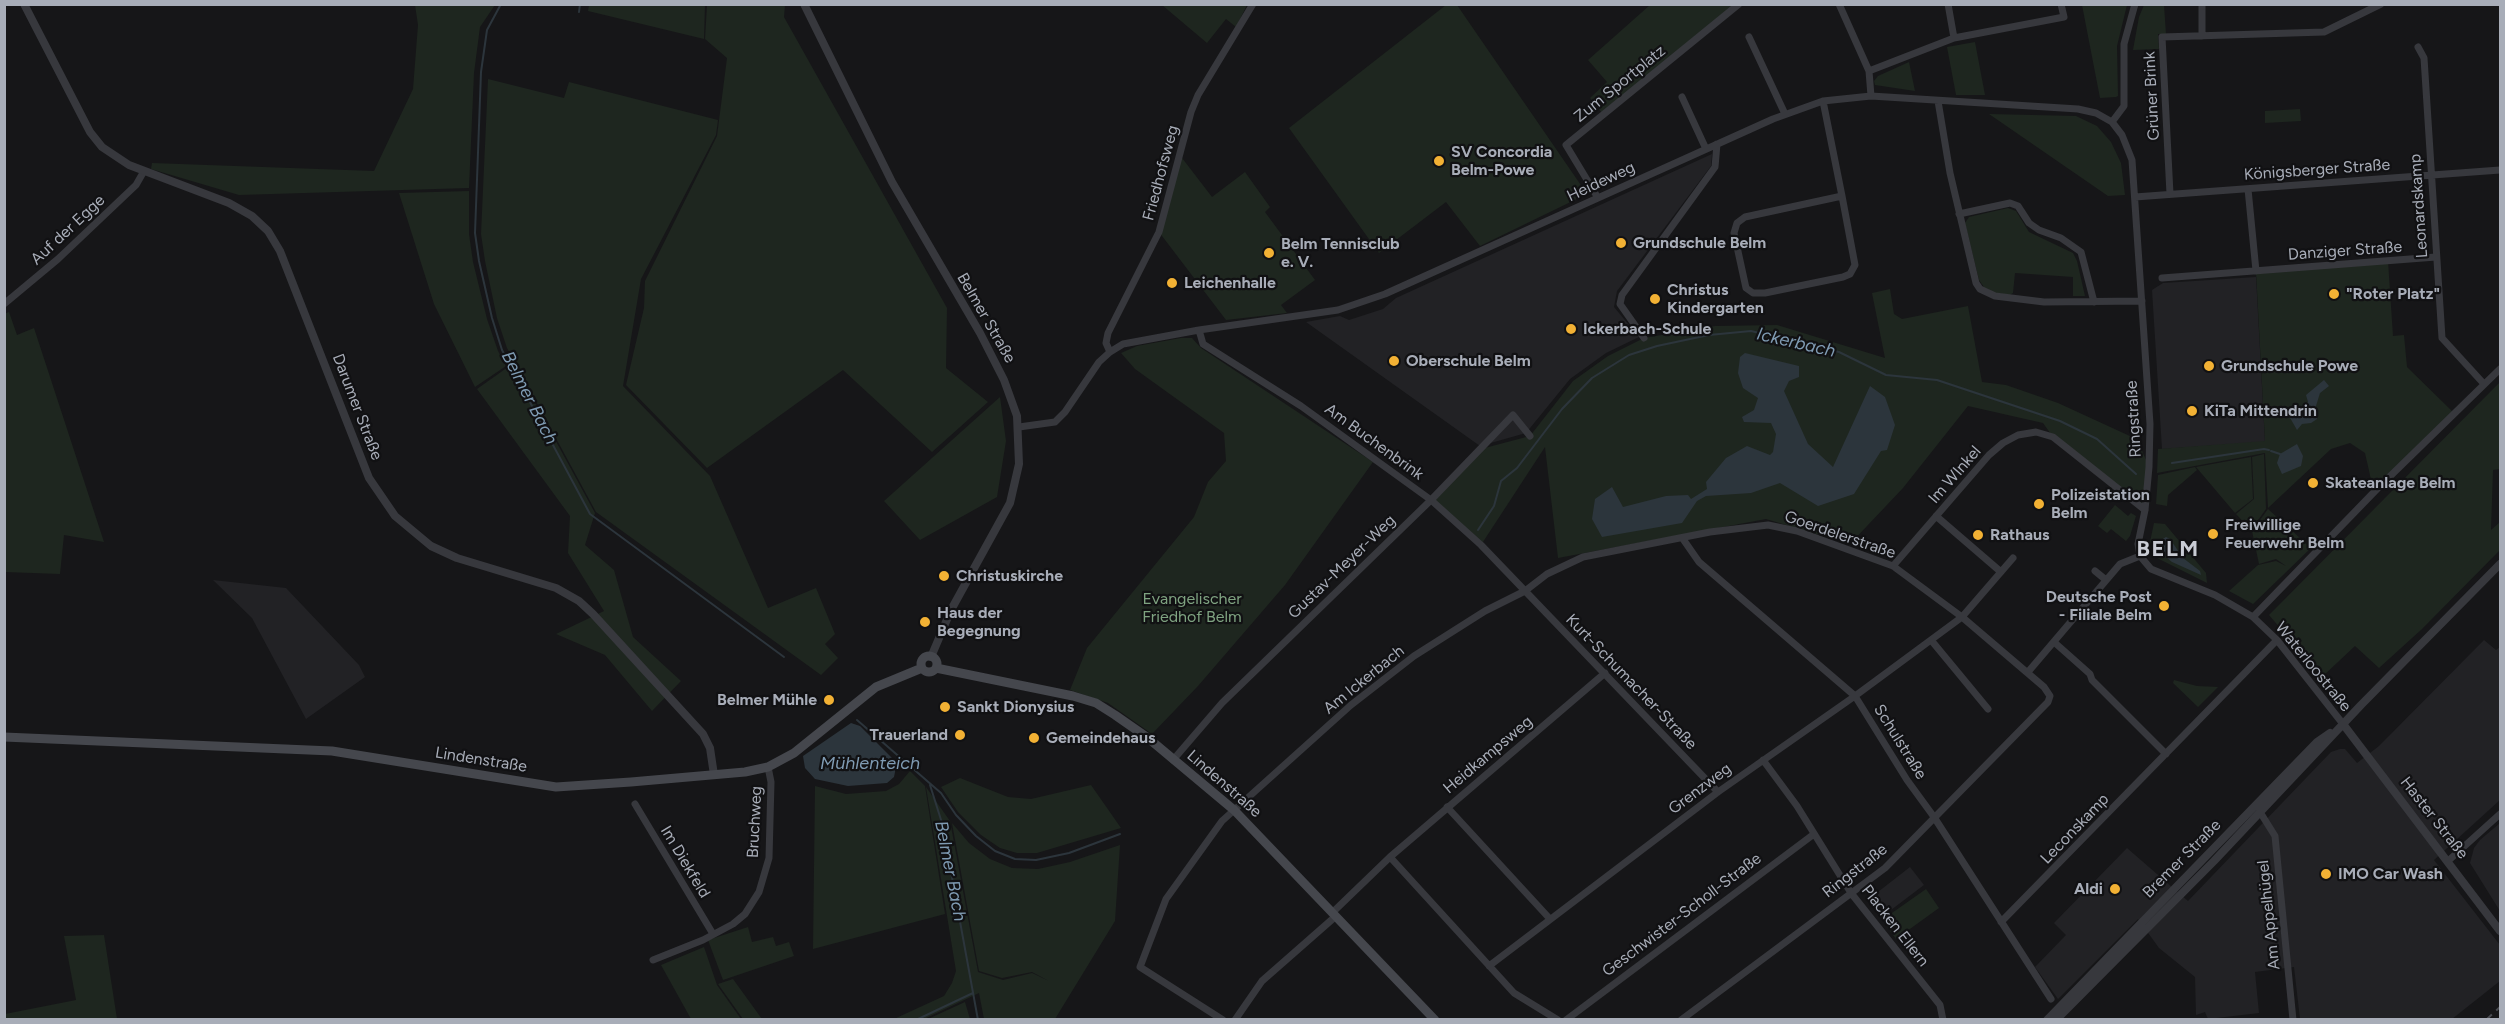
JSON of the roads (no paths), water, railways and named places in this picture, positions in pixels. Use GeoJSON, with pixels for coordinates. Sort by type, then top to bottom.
{"type":"FeatureCollection","features":[{"type":"Feature","properties":{"kind":"main road","name":"Lindenstraße"},"geometry":{"type":"LineString","coordinates":[[922,668],[924,658],[931,657]]}},
{"type":"Feature","properties":{"kind":"main road"},"geometry":{"type":"LineString","coordinates":[[931,657],[936,661],[936,668]]}},
{"type":"Feature","properties":{"kind":"main road","name":"Lindenstraße"},"geometry":{"type":"LineString","coordinates":[[4,737],[332,751],[556,787],[714,775],[768,767],[794,753],[876,687],[922,668]]}},
{"type":"Feature","properties":{"kind":"main road","name":"Lindenstraße"},"geometry":{"type":"LineString","coordinates":[[922,668],[928,672],[936,668],[1073,696],[1096,703],[1148,738],[1234,810],[1435,1019]]}},
{"type":"Feature","properties":{"kind":"street","name":"Darumer Straße"},"geometry":{"type":"LineString","coordinates":[[24,4],[90,132],[114,156],[144,171],[229,203],[252,216],[268,231],[280,251],[369,478],[395,516],[431,546],[457,558],[556,588],[579,601],[703,734],[710,748],[714,775]]}},
{"type":"Feature","properties":{"kind":"street","name":"Belmer Straße"},"geometry":{"type":"LineString","coordinates":[[804,4],[892,182],[1004,380],[1017,416],[1019,464],[1010,503],[951,610],[931,657]]}},
{"type":"Feature","properties":{"kind":"street","name":"Friedhofsweg"},"geometry":{"type":"LineString","coordinates":[[1110,351],[1106,343],[1108,333],[1159,232],[1191,112],[1198,95],[1253,4]]}},
{"type":"Feature","properties":{"kind":"street","name":"Zum Sportplatz"},"geometry":{"type":"LineString","coordinates":[[1598,198],[1566,145],[1739,4]]}},
{"type":"Feature","properties":{"kind":"street"},"geometry":{"type":"LineString","coordinates":[[1839,4],[1869,71],[1871,96]]}},
{"type":"Feature","properties":{"kind":"street"},"geometry":{"type":"LineString","coordinates":[[1948,4],[1954,38]]}},
{"type":"Feature","properties":{"kind":"street"},"geometry":{"type":"LineString","coordinates":[[1869,71],[1954,38],[2064,17],[2061,4]]}},
{"type":"Feature","properties":{"kind":"street"},"geometry":{"type":"LineString","coordinates":[[2112,122],[2124,106],[2124,44],[2135,4]]}},
{"type":"Feature","properties":{"kind":"street"},"geometry":{"type":"LineString","coordinates":[[2202,4],[2202,36]]}},
{"type":"Feature","properties":{"kind":"street","name":"Grüner Brink"},"geometry":{"type":"LineString","coordinates":[[2170,194],[2162,37],[2324,32],[2382,4]]}},
{"type":"Feature","properties":{"kind":"street"},"geometry":{"type":"LineString","coordinates":[[1749,37],[1785,114]]}},
{"type":"Feature","properties":{"kind":"street","name":"Leonardskamp"},"geometry":{"type":"LineString","coordinates":[[2418,47],[2424,58],[2442,338],[2484,384]]}},
{"type":"Feature","properties":{"kind":"street","name":"Heideweg"},"geometry":{"type":"LineString","coordinates":[[1019,428],[1054,422],[1065,412],[1090,373],[1110,351],[1123,344],[1141,339],[1317,313],[1370,300],[1417,281],[1785,114],[1823,101],[1871,96],[2078,109],[2096,113],[2112,122]]}},
{"type":"Feature","properties":{"kind":"street"},"geometry":{"type":"LineString","coordinates":[[1682,98],[1706,149]]}},
{"type":"Feature","properties":{"kind":"street"},"geometry":{"type":"LineString","coordinates":[[1823,101],[1842,196],[1855,265],[1850,274],[1843,277],[1765,293],[1753,293],[1746,288],[1734,234],[1737,224],[1745,217],[1842,196]]}},
{"type":"Feature","properties":{"kind":"street"},"geometry":{"type":"LineString","coordinates":[[1938,101],[1941,132],[1959,214],[1976,283],[1980,289],[1995,296],[2034,301],[2142,301]]}},
{"type":"Feature","properties":{"kind":"street","name":"Ringstraße"},"geometry":{"type":"LineString","coordinates":[[2112,122],[2129,148],[2132,160],[2142,301],[2150,444],[2145,510],[2138,544],[2140,556]]}},
{"type":"Feature","properties":{"kind":"street"},"geometry":{"type":"LineString","coordinates":[[1644,338],[1620,304],[1622,295],[1715,167],[1717,144]]}},
{"type":"Feature","properties":{"kind":"street","name":"Königsberger Straße"},"geometry":{"type":"LineString","coordinates":[[2135,197],[2500,170]]}},
{"type":"Feature","properties":{"kind":"street","name":"Auf der Egge"},"geometry":{"type":"LineString","coordinates":[[4,304],[93,226],[136,184],[144,171]]}},
{"type":"Feature","properties":{"kind":"street"},"geometry":{"type":"LineString","coordinates":[[2247,189],[2256,271]]}},
{"type":"Feature","properties":{"kind":"street"},"geometry":{"type":"LineString","coordinates":[[1959,214],[2010,203],[2018,206],[2029,223],[2039,230],[2061,238],[2081,252],[2094,302]]}},
{"type":"Feature","properties":{"kind":"street","name":"Danziger Straße"},"geometry":{"type":"LineString","coordinates":[[2162,278],[2436,257]]}},
{"type":"Feature","properties":{"kind":"street","name":"Am Buchenbrink"},"geometry":{"type":"LineString","coordinates":[[1198,330],[1203,344],[1301,406],[1431,500],[1481,545],[1525,591]]}},
{"type":"Feature","properties":{"kind":"street"},"geometry":{"type":"LineString","coordinates":[[2253,617],[2378,488],[2500,369]]}},
{"type":"Feature","properties":{"kind":"street","name":"Gustav-Meyer-Weg"},"geometry":{"type":"LineString","coordinates":[[1173,760],[1222,703],[1431,500],[1513,415],[1530,436]]}},
{"type":"Feature","properties":{"kind":"street","name":"Im WInkel"},"geometry":{"type":"LineString","coordinates":[[1893,566],[1989,455],[2003,443],[2018,435],[2036,432],[2053,437],[2145,510]]}},
{"type":"Feature","properties":{"kind":"street"},"geometry":{"type":"LineString","coordinates":[[1936,516],[2001,572]]}},
{"type":"Feature","properties":{"kind":"street","name":"Goerdelerstraße"},"geometry":{"type":"LineString","coordinates":[[1525,591],[1547,574],[1583,557],[1710,532],[1768,525],[1797,531],[1893,566],[1962,617],[2028,672],[2048,690],[2050,696]]}},
{"type":"Feature","properties":{"kind":"street","name":"Schulstraße"},"geometry":{"type":"LineString","coordinates":[[1683,538],[1699,562],[1855,696],[1907,780],[1934,817],[2051,999]]}},
{"type":"Feature","properties":{"kind":"street"},"geometry":{"type":"LineString","coordinates":[[2028,672],[2120,564],[2140,556]]}},
{"type":"Feature","properties":{"kind":"street","name":"Waterloostraße"},"geometry":{"type":"LineString","coordinates":[[2140,556],[2151,569],[2215,595],[2253,617],[2277,640],[2343,724]]}},
{"type":"Feature","properties":{"kind":"street","name":"Grenzweg"},"geometry":{"type":"LineString","coordinates":[[1489,966],[1718,792],[1855,696],[1962,617],[2013,558]]}},
{"type":"Feature","properties":{"kind":"street","name":"Bremer Straße"},"geometry":{"type":"LineString","coordinates":[[2056,1020],[2500,564]]}},
{"type":"Feature","properties":{"kind":"street"},"geometry":{"type":"LineString","coordinates":[[2095,571],[2106,580]]}},
{"type":"Feature","properties":{"kind":"street","name":"Kurt-Schumacher-Straße"},"geometry":{"type":"LineString","coordinates":[[1525,591],[1718,792]]}},
{"type":"Feature","properties":{"kind":"street","name":"Am Ickerbach"},"geometry":{"type":"LineString","coordinates":[[1222,1020],[1140,968],[1166,899],[1212,834],[1234,810],[1351,705],[1414,656],[1485,611],[1525,591]]}},
{"type":"Feature","properties":{"kind":"street"},"geometry":{"type":"LineString","coordinates":[[1931,640],[1988,709]]}},
{"type":"Feature","properties":{"kind":"street","name":"Leconskamp"},"geometry":{"type":"LineString","coordinates":[[2001,922],[2277,640]]}},
{"type":"Feature","properties":{"kind":"street"},"geometry":{"type":"LineString","coordinates":[[2054,642],[2085,668],[2092,680],[2166,754]]}},
{"type":"Feature","properties":{"kind":"street","name":"Heidkampsweg"},"geometry":{"type":"LineString","coordinates":[[1235,1020],[1262,981],[1335,914],[1390,857],[1605,673]]}},
{"type":"Feature","properties":{"kind":"street","name":"Ringstraße"},"geometry":{"type":"LineString","coordinates":[[1681,1020],[1885,868],[2044,706],[2050,696]]}},
{"type":"Feature","properties":{"kind":"street","name":"Bremer Straße"},"geometry":{"type":"LineString","coordinates":[[2047,1020],[2317,742],[2343,724]]}},
{"type":"Feature","properties":{"kind":"street","name":"Haster Straße"},"geometry":{"type":"LineString","coordinates":[[2343,724],[2500,931]]}},
{"type":"Feature","properties":{"kind":"street","name":"Placken Ellern"},"geometry":{"type":"LineString","coordinates":[[1763,760],[1851,893],[1940,1005],[1943,1020]]}},
{"type":"Feature","properties":{"kind":"street","name":"Bruchweg"},"geometry":{"type":"LineString","coordinates":[[653,960],[733,924],[745,914],[759,892],[769,858],[771,782],[768,767]]}},
{"type":"Feature","properties":{"kind":"street","name":"Im Diekfeld"},"geometry":{"type":"LineString","coordinates":[[635,804],[713,934]]}},
{"type":"Feature","properties":{"kind":"street"},"geometry":{"type":"LineString","coordinates":[[1447,807],[1551,919]]}},
{"type":"Feature","properties":{"kind":"street","name":"Am Appelhügel"},"geometry":{"type":"LineString","coordinates":[[2260,812],[2274,836],[2293,1020]]}},
{"type":"Feature","properties":{"kind":"street"},"geometry":{"type":"LineString","coordinates":[[2448,861],[2500,814]]}},
{"type":"Feature","properties":{"kind":"street","name":"Geschwister-Scholl-Straße"},"geometry":{"type":"LineString","coordinates":[[1566,1020],[1814,834]]}},
{"type":"Feature","properties":{"kind":"street"},"geometry":{"type":"LineString","coordinates":[[1390,857],[1514,993],[1558,1020]]}},
{"type":"Feature","properties":{"kind":"water"},"geometry":{"type":"Polygon","coordinates":[[[1745,353],[1799,366],[1799,377],[1789,381],[1784,391],[1808,444],[1833,467],[1870,386],[1885,397],[1895,425],[1887,450],[1881,451],[1854,494],[1818,506],[1780,483],[1751,493],[1706,496],[1697,501],[1682,523],[1602,537],[1592,519],[1595,499],[1612,487],[1623,507],[1666,496],[1688,495],[1691,499],[1707,489],[1706,482],[1726,458],[1747,446],[1770,455],[1773,452],[1776,434],[1771,423],[1744,422],[1742,417],[1754,410],[1758,398],[1743,388],[1738,373],[1740,357],[1745,353]]]}},
{"type":"Feature","properties":{"kind":"water"},"geometry":{"type":"Polygon","coordinates":[[[2324,380],[2329,386],[2320,393],[2316,406],[2317,419],[2311,423],[2302,424],[2297,430],[2289,416],[2293,410],[2301,409],[2308,402],[2306,395],[2324,380]]]}},
{"type":"Feature","properties":{"kind":"water"},"geometry":{"type":"Polygon","coordinates":[[[2297,444],[2303,456],[2301,466],[2282,474],[2277,463],[2280,454],[2297,444]]]}},
{"type":"Feature","properties":{"kind":"water"},"geometry":{"type":"Polygon","coordinates":[[[2166,537],[2170,539],[2183,558],[2200,571],[2201,575],[2172,562],[2161,553],[2158,547],[2161,540],[2166,537]]]}},
{"type":"Feature","properties":{"kind":"water","name":"Mühlenteich"},"geometry":{"type":"Polygon","coordinates":[[[851,723],[860,726],[892,758],[896,767],[894,777],[887,783],[848,786],[815,779],[805,768],[803,756],[851,723]]]}},
{"type":"Feature","properties":{"kind":"waterway","name":"Belmer Bach"},"geometry":{"type":"LineString","coordinates":[[501,4],[487,30],[481,72],[475,233],[492,318],[502,350],[590,514],[784,657]]}},
{"type":"Feature","properties":{"kind":"waterway"},"geometry":{"type":"LineString","coordinates":[[579,12],[580,4]]}},
{"type":"Feature","properties":{"kind":"waterway","name":"Ickerbach"},"geometry":{"type":"LineString","coordinates":[[1478,530],[1494,506],[1501,481],[1517,468],[1562,409],[1592,378],[1629,355],[1657,346],[1709,335],[1751,331],[1839,352],[1886,375],[1937,380],[2060,421],[2097,439],[2136,474]]}},
{"type":"Feature","properties":{"kind":"waterway"},"geometry":{"type":"LineString","coordinates":[[2172,463],[2269,450]]}},
{"type":"Feature","properties":{"kind":"waterway"},"geometry":{"type":"LineString","coordinates":[[2271,451],[2280,454]]}},
{"type":"Feature","properties":{"kind":"waterway","name":"Ickerbach"},"geometry":{"type":"LineString","coordinates":[[857,720],[941,793],[956,815],[976,836],[995,851],[1015,859],[1036,860],[1069,853],[1120,834]]}},
{"type":"Feature","properties":{"kind":"waterway","name":"Belmer Bach"},"geometry":{"type":"LineString","coordinates":[[930,785],[942,823],[978,1020]]}},
{"type":"Feature","properties":{"kind":"waterway","name":"Belmer Bach"},"geometry":{"type":"LineString","coordinates":[[916,1020],[973,993]]}},
{"type":"Feature","properties":{"kind":"railway"},"geometry":{"type":"LineString","coordinates":[[2486,1020],[2500,1007]]}},
{"type":"Feature","properties":{"kind":"place","name":"SV Concordia Belm-Powe"},"geometry":{"type":"Point","coordinates":[1439,161]}},
{"type":"Feature","properties":{"kind":"place","name":"Grundschule Belm"},"geometry":{"type":"Point","coordinates":[1621,243]}},
{"type":"Feature","properties":{"kind":"place","name":"Belm Tennisclub e. V."},"geometry":{"type":"Point","coordinates":[1269,253]}},
{"type":"Feature","properties":{"kind":"place","name":"Leichenhalle"},"geometry":{"type":"Point","coordinates":[1172,283]}},
{"type":"Feature","properties":{"kind":"place","name":"\"Roter Platz\""},"geometry":{"type":"Point","coordinates":[2334,294]}},
{"type":"Feature","properties":{"kind":"place","name":"Christus Kindergarten"},"geometry":{"type":"Point","coordinates":[1655,299]}},
{"type":"Feature","properties":{"kind":"place","name":"Ickerbach-Schule"},"geometry":{"type":"Point","coordinates":[1571,329]}},
{"type":"Feature","properties":{"kind":"place","name":"Oberschule Belm"},"geometry":{"type":"Point","coordinates":[1394,361]}},
{"type":"Feature","properties":{"kind":"place","name":"Grundschule Powe"},"geometry":{"type":"Point","coordinates":[2209,366]}},
{"type":"Feature","properties":{"kind":"place","name":"KiTa Mittendrin"},"geometry":{"type":"Point","coordinates":[2192,411]}},
{"type":"Feature","properties":{"kind":"place","name":"Skateanlage Belm"},"geometry":{"type":"Point","coordinates":[2313,483]}},
{"type":"Feature","properties":{"kind":"place","name":"Polizeistation Belm"},"geometry":{"type":"Point","coordinates":[2039,504]}},
{"type":"Feature","properties":{"kind":"place","name":"Freiwillige Feuerwehr Belm"},"geometry":{"type":"Point","coordinates":[2213,534]}},
{"type":"Feature","properties":{"kind":"place","name":"Rathaus"},"geometry":{"type":"Point","coordinates":[1978,535]}},
{"type":"Feature","properties":{"kind":"place","name":"Christuskirche"},"geometry":{"type":"Point","coordinates":[944,576]}},
{"type":"Feature","properties":{"kind":"place","name":"Deutsche Post - Filiale Belm"},"geometry":{"type":"Point","coordinates":[2164,606]}},
{"type":"Feature","properties":{"kind":"place","name":"Haus der Begegnung"},"geometry":{"type":"Point","coordinates":[925,622]}},
{"type":"Feature","properties":{"kind":"place","name":"Belmer Mühle"},"geometry":{"type":"Point","coordinates":[829,700]}},
{"type":"Feature","properties":{"kind":"place","name":"Sankt Dionysius"},"geometry":{"type":"Point","coordinates":[945,707]}},
{"type":"Feature","properties":{"kind":"place","name":"Trauerland"},"geometry":{"type":"Point","coordinates":[960,735]}},
{"type":"Feature","properties":{"kind":"place","name":"Gemeindehaus"},"geometry":{"type":"Point","coordinates":[1034,738]}},
{"type":"Feature","properties":{"kind":"place","name":"IMO Car Wash"},"geometry":{"type":"Point","coordinates":[2326,874]}},
{"type":"Feature","properties":{"kind":"place","name":"Aldi"},"geometry":{"type":"Point","coordinates":[2115,889]}},
{"type":"Feature","properties":{"kind":"district","name":"BELM"},"geometry":{"type":"Point","coordinates":[2168,550]}},
{"type":"Feature","properties":{"kind":"park label","name":"Evangelischer Friedhof Belm"},"geometry":{"type":"Point","coordinates":[1192,608]}}]}
